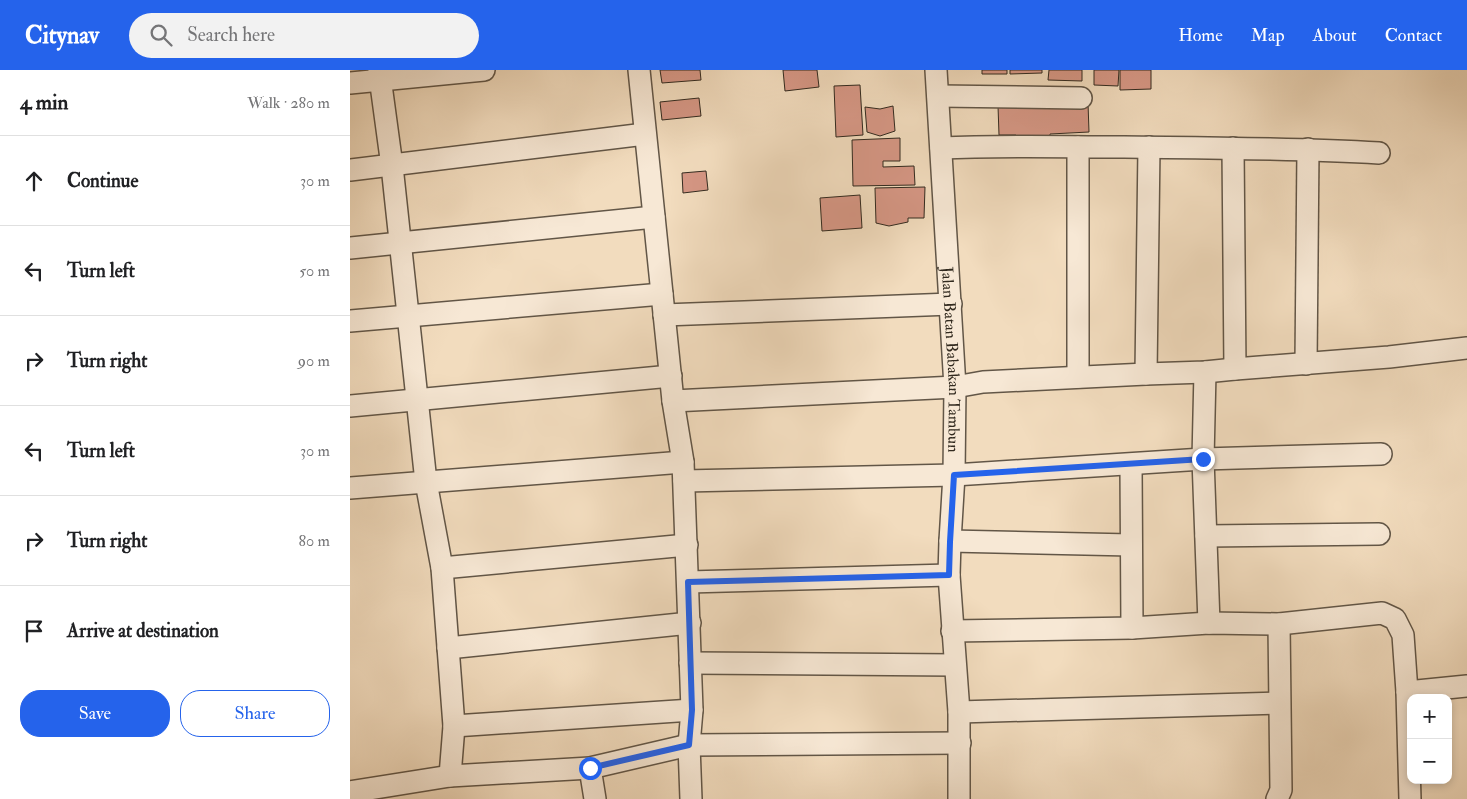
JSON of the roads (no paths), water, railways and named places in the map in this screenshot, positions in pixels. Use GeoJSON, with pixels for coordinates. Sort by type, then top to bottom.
{"type":"FeatureCollection","features":[{"type":"Feature","properties":{"kind":"street"},"geometry":{"type":"LineString","coordinates":[[350,83],[380,75],[484,70]]}},
{"type":"Feature","properties":{"kind":"street"},"geometry":{"type":"LineString","coordinates":[[638,70],[673,401],[684,471],[692,710],[689,745],[691,799]]}},
{"type":"Feature","properties":{"kind":"street","name":"Jalan Batan Babakan Tambun"},"geometry":{"type":"LineString","coordinates":[[936,70],[955,387],[954,475],[949,575],[959,712],[959,799]]}},
{"type":"Feature","properties":{"kind":"street"},"geometry":{"type":"LineString","coordinates":[[380,75],[401,244],[426,482],[442,568],[454,726],[450,776]]}},
{"type":"Feature","properties":{"kind":"street"},"geometry":{"type":"LineString","coordinates":[[938,96],[1081,98]]}},
{"type":"Feature","properties":{"kind":"street"},"geometry":{"type":"LineString","coordinates":[[350,170],[645,134]]}},
{"type":"Feature","properties":{"kind":"street"},"geometry":{"type":"LineString","coordinates":[[941,148],[984,146],[1232,148],[1308,149],[1379,153]]}},
{"type":"Feature","properties":{"kind":"street"},"geometry":{"type":"LineString","coordinates":[[1078,147],[1078,377]]}},
{"type":"Feature","properties":{"kind":"street"},"geometry":{"type":"LineString","coordinates":[[1146,374],[1149,148]]}},
{"type":"Feature","properties":{"kind":"street"},"geometry":{"type":"LineString","coordinates":[[1232,148],[1235,368]]}},
{"type":"Feature","properties":{"kind":"street"},"geometry":{"type":"LineString","coordinates":[[1306,364],[1308,149]]}},
{"type":"Feature","properties":{"kind":"street"},"geometry":{"type":"LineString","coordinates":[[350,248],[654,217]]}},
{"type":"Feature","properties":{"kind":"street"},"geometry":{"type":"LineString","coordinates":[[350,321],[662,294]]}},
{"type":"Feature","properties":{"kind":"street"},"geometry":{"type":"LineString","coordinates":[[664,315],[951,304]]}},
{"type":"Feature","properties":{"kind":"street"},"geometry":{"type":"LineString","coordinates":[[673,401],[955,387],[983,382],[1205,372],[1467,348]]}},
{"type":"Feature","properties":{"kind":"street"},"geometry":{"type":"LineString","coordinates":[[1205,372],[1203,459],[1209,623]]}},
{"type":"Feature","properties":{"kind":"street"},"geometry":{"type":"LineString","coordinates":[[350,406],[671,376]]}},
{"type":"Feature","properties":{"kind":"street"},"geometry":{"type":"LineString","coordinates":[[350,488],[426,482],[684,471],[954,475],[1203,459],[1381,454]]}},
{"type":"Feature","properties":{"kind":"street"},"geometry":{"type":"LineString","coordinates":[[1131,464],[1132,628]]}},
{"type":"Feature","properties":{"kind":"street"},"geometry":{"type":"LineString","coordinates":[[1206,536],[1379,534]]}},
{"type":"Feature","properties":{"kind":"street"},"geometry":{"type":"LineString","coordinates":[[950,542],[1132,545]]}},
{"type":"Feature","properties":{"kind":"street"},"geometry":{"type":"LineString","coordinates":[[442,568],[687,545]]}},
{"type":"Feature","properties":{"kind":"street"},"geometry":{"type":"LineString","coordinates":[[688,582],[949,575]]}},
{"type":"Feature","properties":{"kind":"street"},"geometry":{"type":"LineString","coordinates":[[952,631],[1132,628],[1209,623],[1279,624],[1382,613],[1395,619],[1403,636],[1407,692],[1410,799]]}},
{"type":"Feature","properties":{"kind":"street"},"geometry":{"type":"LineString","coordinates":[[448,648],[690,623]]}},
{"type":"Feature","properties":{"kind":"street"},"geometry":{"type":"LineString","coordinates":[[1277,799],[1281,790],[1279,624]]}},
{"type":"Feature","properties":{"kind":"street"},"geometry":{"type":"LineString","coordinates":[[690,663],[955,665]]}},
{"type":"Feature","properties":{"kind":"street"},"geometry":{"type":"LineString","coordinates":[[1407,692],[1467,686]]}},
{"type":"Feature","properties":{"kind":"street"},"geometry":{"type":"LineString","coordinates":[[959,712],[1279,703]]}},
{"type":"Feature","properties":{"kind":"street"},"geometry":{"type":"LineString","coordinates":[[454,726],[692,710]]}},
{"type":"Feature","properties":{"kind":"street"},"geometry":{"type":"LineString","coordinates":[[350,792],[450,776],[590,768],[689,745],[960,742]]}},
{"type":"Feature","properties":{"kind":"street"},"geometry":{"type":"LineString","coordinates":[[590,768],[595,799]]}}]}
